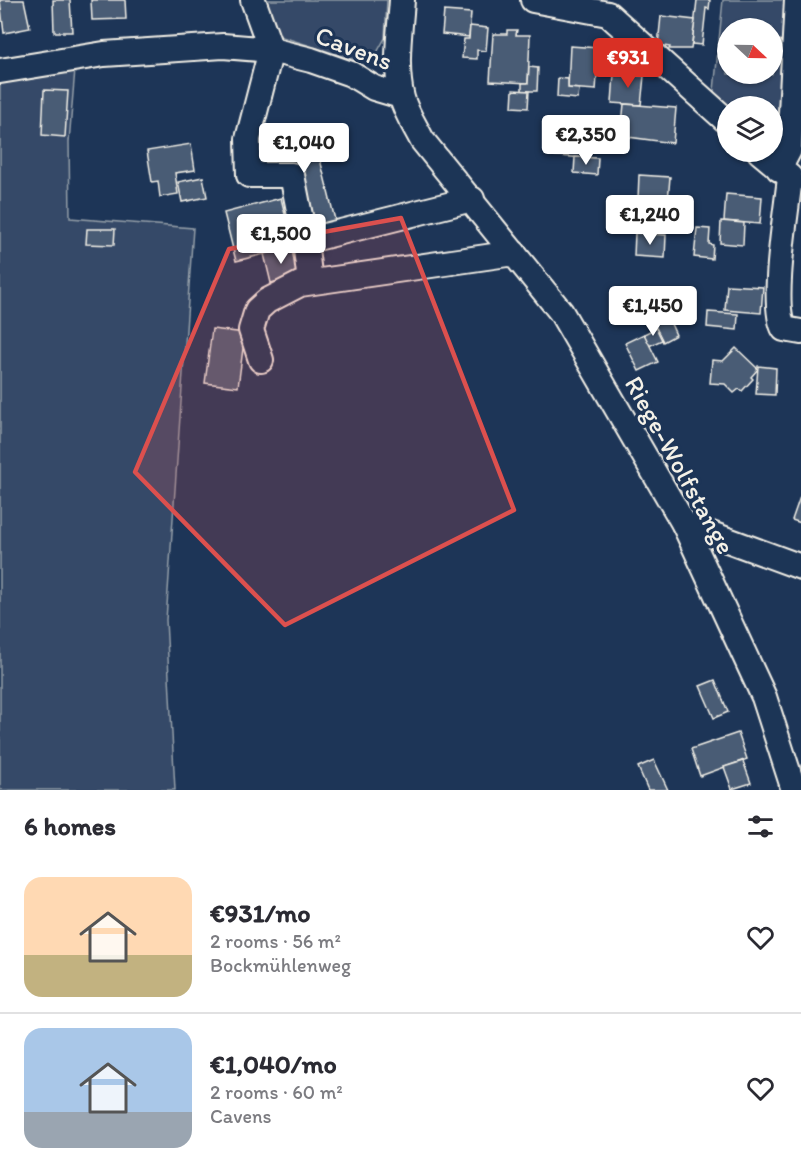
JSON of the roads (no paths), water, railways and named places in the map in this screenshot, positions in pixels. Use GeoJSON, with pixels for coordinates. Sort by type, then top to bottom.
{"type":"FeatureCollection","features":[{"type":"Feature","properties":{"kind":"street"},"geometry":{"type":"LineString","coordinates":[[253,0],[270,50],[248,139],[249,175],[292,175],[305,241],[310,282]]}},
{"type":"Feature","properties":{"kind":"street","name":"Riege-Wolfstange"},"geometry":{"type":"LineString","coordinates":[[402,0],[398,48],[401,96],[422,140],[561,312],[684,524],[764,697],[794,790]]}},
{"type":"Feature","properties":{"kind":"street"},"geometry":{"type":"LineString","coordinates":[[532,0],[608,14],[717,112]]}},
{"type":"Feature","properties":{"kind":"street"},"geometry":{"type":"LineString","coordinates":[[798,16],[789,150],[790,175],[781,261],[779,320],[784,329],[801,332]]}},
{"type":"Feature","properties":{"kind":"street","name":"Cavens"},"geometry":{"type":"LineString","coordinates":[[0,71],[104,54],[223,46],[270,50],[321,63],[351,74],[374,88],[401,96]]}},
{"type":"Feature","properties":{"kind":"street"},"geometry":{"type":"LineString","coordinates":[[773,162],[790,175]]}},
{"type":"Feature","properties":{"kind":"street"},"geometry":{"type":"LineString","coordinates":[[305,241],[472,200]]}},
{"type":"Feature","properties":{"kind":"street"},"geometry":{"type":"LineString","coordinates":[[261,360],[251,330],[257,310],[280,293],[300,284],[514,253]]}},
{"type":"Feature","properties":{"kind":"street"},"geometry":{"type":"LineString","coordinates":[[684,524],[801,567]]}}]}
